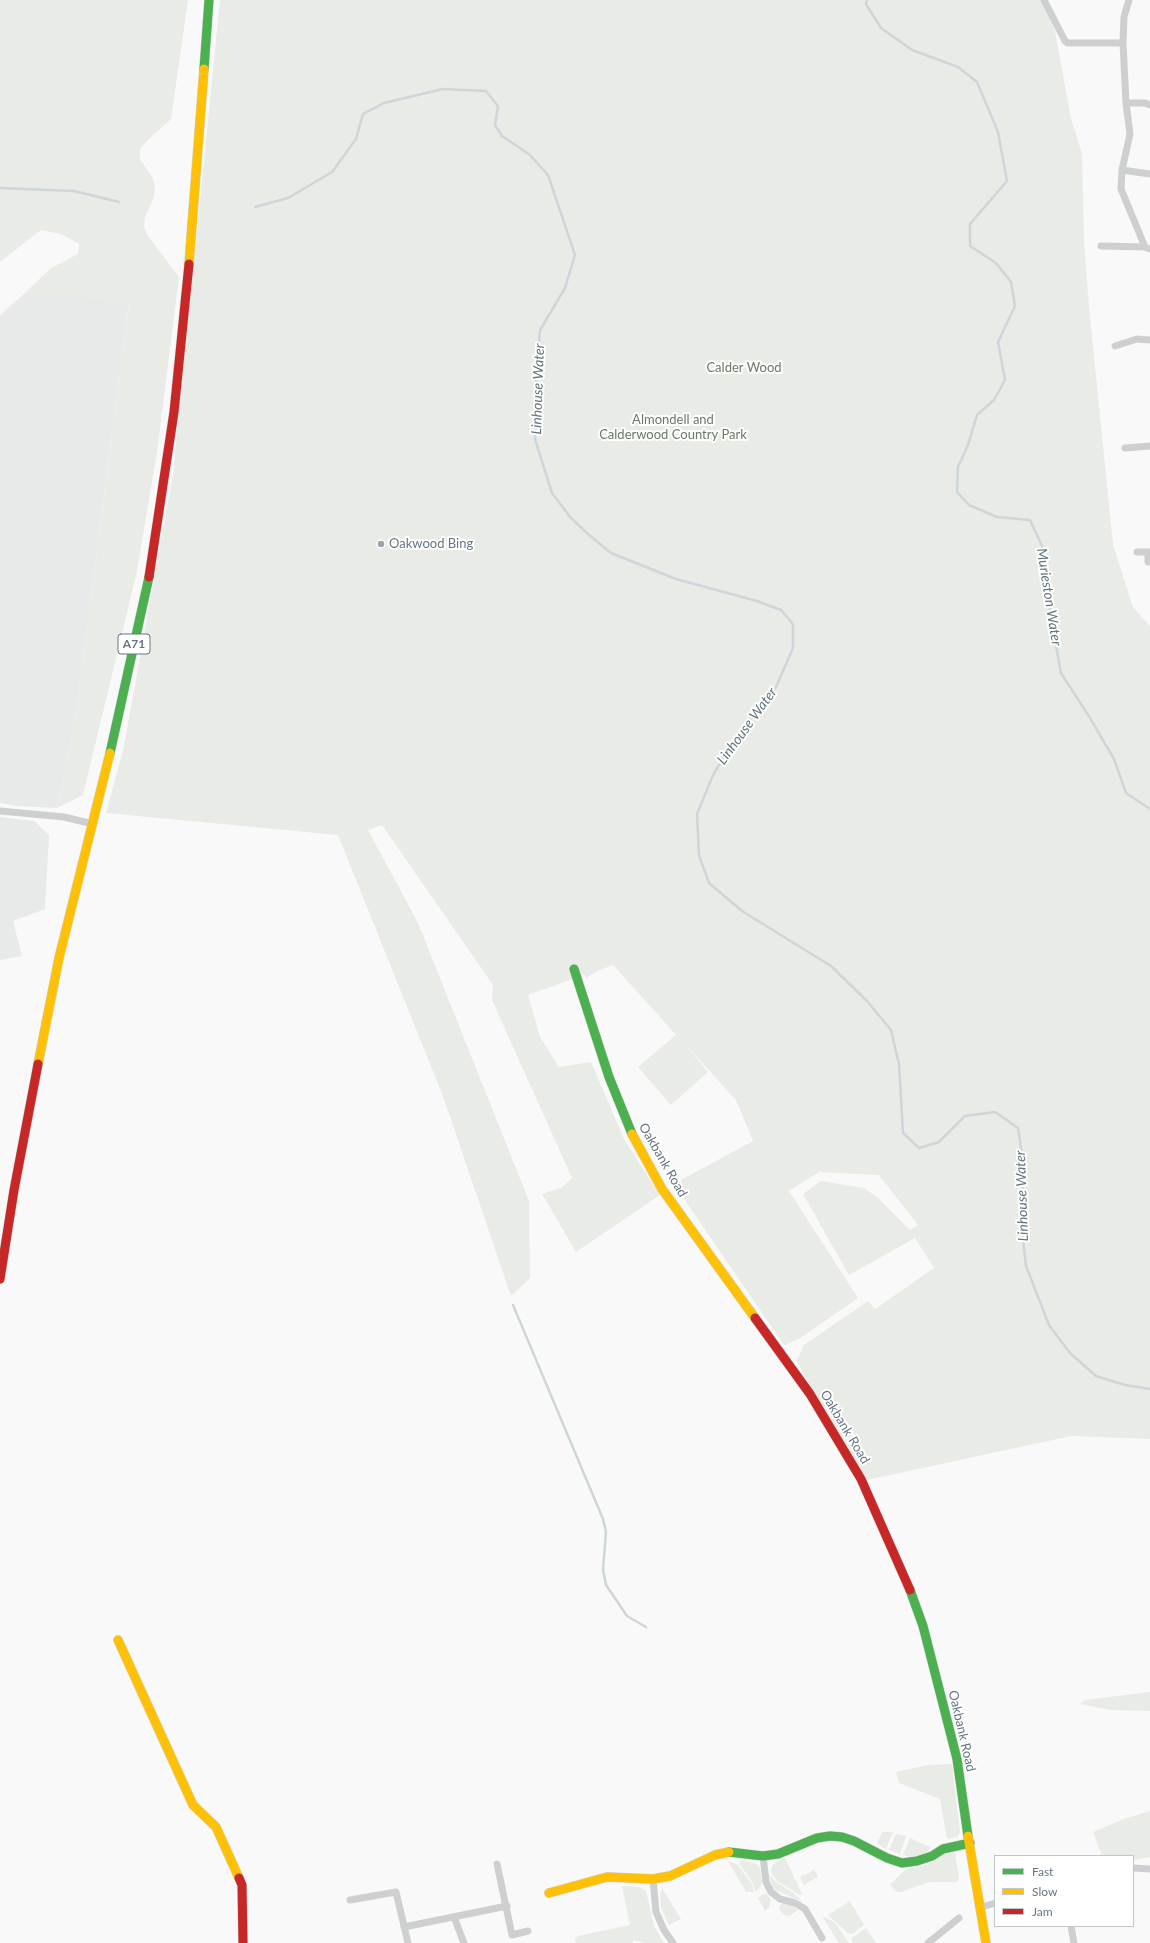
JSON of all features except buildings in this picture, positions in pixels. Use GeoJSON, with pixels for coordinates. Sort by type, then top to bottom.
{"type":"FeatureCollection","features":[{"type":"Feature","properties":{"kind":"street","name":"A71"},"geometry":{"type":"LineString","coordinates":[[0,1279],[14,1190],[59,958],[93,824],[144,601],[162,499],[174,412],[188,278],[209,0]]}},
{"type":"Feature","properties":{"kind":"street"},"geometry":{"type":"LineString","coordinates":[[1044,0],[1064,41],[1068,43],[1123,43]]}},
{"type":"Feature","properties":{"kind":"street"},"geometry":{"type":"LineString","coordinates":[[1101,246],[1147,248],[1122,189],[1122,170],[1130,134],[1126,103],[1123,43],[1124,17],[1129,0]]}},
{"type":"Feature","properties":{"kind":"street"},"geometry":{"type":"LineString","coordinates":[[1126,103],[1145,103],[1150,105]]}},
{"type":"Feature","properties":{"kind":"street"},"geometry":{"type":"LineString","coordinates":[[1122,170],[1150,174]]}},
{"type":"Feature","properties":{"kind":"street"},"geometry":{"type":"LineString","coordinates":[[1114,346],[1137,339],[1150,340]]}},
{"type":"Feature","properties":{"kind":"street"},"geometry":{"type":"LineString","coordinates":[[1125,448],[1150,446]]}},
{"type":"Feature","properties":{"kind":"street"},"geometry":{"type":"LineString","coordinates":[[1137,552],[1149,552],[1148,562]]}},
{"type":"Feature","properties":{"kind":"street"},"geometry":{"type":"LineString","coordinates":[[0,811],[64,817],[93,824]]}},
{"type":"Feature","properties":{"kind":"street","name":"Oakbank Road"},"geometry":{"type":"LineString","coordinates":[[574,970],[609,1077],[629,1128],[652,1171],[662,1188],[810,1394],[861,1479],[910,1588],[923,1626],[957,1759],[979,1908],[986,1943]]}},
{"type":"Feature","properties":{"kind":"street"},"geometry":{"type":"LineString","coordinates":[[118,1640],[147,1707],[193,1805],[216,1827],[242,1885],[244,1901],[242,1931],[243,1943]]}},
{"type":"Feature","properties":{"kind":"street"},"geometry":{"type":"LineString","coordinates":[[550,1893],[607,1877],[653,1879],[670,1876],[715,1855],[729,1852],[763,1856],[778,1854],[817,1838],[842,1837],[902,1863],[917,1862],[943,1849],[970,1843]]}},
{"type":"Feature","properties":{"kind":"street"},"geometry":{"type":"LineString","coordinates":[[763,1856],[766,1882],[771,1892],[780,1899],[795,1903],[805,1909],[822,1938]]}},
{"type":"Feature","properties":{"kind":"street"},"geometry":{"type":"LineString","coordinates":[[497,1864],[512,1935],[528,1931]]}},
{"type":"Feature","properties":{"kind":"street"},"geometry":{"type":"LineString","coordinates":[[1134,1868],[1150,1870]]}},
{"type":"Feature","properties":{"kind":"street"},"geometry":{"type":"LineString","coordinates":[[653,1879],[656,1912],[664,1930],[673,1943]]}},
{"type":"Feature","properties":{"kind":"street"},"geometry":{"type":"LineString","coordinates":[[350,1900],[396,1892],[408,1943]]}},
{"type":"Feature","properties":{"kind":"street"},"geometry":{"type":"LineString","coordinates":[[979,1908],[994,1903]]}},
{"type":"Feature","properties":{"kind":"street"},"geometry":{"type":"LineString","coordinates":[[404,1927],[507,1906]]}},
{"type":"Feature","properties":{"kind":"street"},"geometry":{"type":"LineString","coordinates":[[454,1917],[464,1943]]}},
{"type":"Feature","properties":{"kind":"street"},"geometry":{"type":"LineString","coordinates":[[928,1943],[959,1918]]}},
{"type":"Feature","properties":{"kind":"street"},"geometry":{"type":"LineString","coordinates":[[1071,1927],[1074,1943]]}},
{"type":"Feature","properties":{"kind":"shaded area"},"geometry":{"type":"Polygon","coordinates":[[[24,294],[129,302],[76,713],[57,808],[17,806],[0,803],[0,315],[24,294]]]}},
{"type":"Feature","properties":{"kind":"shaded area"},"geometry":{"type":"Polygon","coordinates":[[[0,817],[34,821],[49,835],[45,909],[13,921],[22,956],[0,960],[0,817]]]}},
{"type":"Feature","properties":{"kind":"green space"},"geometry":{"type":"Polygon","coordinates":[[[0,0],[188,0],[171,119],[140,149],[140,159],[152,177],[155,186],[154,197],[145,217],[144,227],[148,236],[179,277],[157,452],[137,571],[83,795],[57,808],[76,713],[129,303],[24,294],[51,268],[78,254],[79,244],[61,234],[41,230],[0,262],[0,0]]]}},
{"type":"Feature","properties":{"kind":"green space","name":"Almondell and Calderwood Country Park"},"geometry":{"type":"Polygon","coordinates":[[[220,0],[1042,0],[1055,31],[1071,119],[1082,154],[1084,242],[1089,307],[1113,545],[1133,607],[1150,626],[1150,1439],[1071,1436],[867,1480],[810,1386],[797,1361],[804,1345],[868,1301],[875,1309],[934,1268],[915,1238],[849,1275],[803,1194],[821,1181],[864,1188],[877,1197],[910,1230],[918,1225],[879,1175],[819,1172],[789,1191],[858,1298],[799,1339],[784,1345],[680,1193],[681,1180],[753,1141],[736,1100],[683,1042],[708,1072],[671,1105],[638,1067],[676,1035],[613,965],[597,971],[586,978],[584,975],[528,995],[540,1037],[559,1067],[591,1062],[624,1139],[660,1195],[576,1252],[542,1194],[561,1188],[572,1178],[492,1000],[493,985],[382,825],[368,830],[418,923],[529,1201],[530,1278],[511,1296],[443,1096],[338,835],[106,813],[123,751],[173,474],[220,0]]]}},
{"type":"Feature","properties":{"kind":"green space"},"geometry":{"type":"Polygon","coordinates":[[[1150,1692],[1150,1711],[1111,1710],[1080,1704],[1085,1700],[1150,1692]]]}},
{"type":"Feature","properties":{"kind":"green space"},"geometry":{"type":"Polygon","coordinates":[[[952,1764],[960,1832],[957,1837],[947,1839],[940,1799],[899,1783],[896,1772],[928,1765],[952,1764]]]}},
{"type":"Feature","properties":{"kind":"green space"},"geometry":{"type":"Polygon","coordinates":[[[1150,1811],[1150,1857],[1134,1860],[1134,1855],[1102,1855],[1093,1832],[1124,1819],[1150,1811]]]}},
{"type":"Feature","properties":{"kind":"green space"},"geometry":{"type":"Polygon","coordinates":[[[882,1832],[893,1832],[886,1849],[877,1844],[882,1832]]]}},
{"type":"Feature","properties":{"kind":"green space"},"geometry":{"type":"Polygon","coordinates":[[[896,1834],[906,1836],[900,1854],[889,1850],[896,1834]]]}},
{"type":"Feature","properties":{"kind":"green space"},"geometry":{"type":"Polygon","coordinates":[[[910,1838],[931,1847],[928,1851],[918,1856],[912,1857],[903,1855],[910,1838]]]}},
{"type":"Feature","properties":{"kind":"green space"},"geometry":{"type":"Polygon","coordinates":[[[952,1852],[955,1853],[959,1878],[957,1882],[929,1882],[901,1892],[897,1892],[890,1885],[906,1869],[926,1865],[942,1854],[952,1852]]]}},
{"type":"Feature","properties":{"kind":"green space"},"geometry":{"type":"Polygon","coordinates":[[[785,1858],[802,1894],[800,1895],[777,1881],[771,1872],[772,1866],[776,1862],[785,1858]]]}},
{"type":"Feature","properties":{"kind":"green space"},"geometry":{"type":"Polygon","coordinates":[[[741,1860],[757,1864],[760,1868],[762,1884],[756,1892],[753,1883],[739,1863],[741,1860]]]}},
{"type":"Feature","properties":{"kind":"green space"},"geometry":{"type":"Polygon","coordinates":[[[728,1861],[738,1865],[752,1884],[754,1892],[746,1892],[728,1861]]]}},
{"type":"Feature","properties":{"kind":"green space"},"geometry":{"type":"Polygon","coordinates":[[[814,1870],[818,1876],[804,1885],[800,1877],[814,1870]]]}},
{"type":"Feature","properties":{"kind":"green space"},"geometry":{"type":"Polygon","coordinates":[[[768,1873],[776,1882],[792,1892],[803,1902],[773,1889],[768,1873]]]}},
{"type":"Feature","properties":{"kind":"green space"},"geometry":{"type":"Polygon","coordinates":[[[622,1886],[639,1887],[646,1891],[654,1926],[664,1943],[645,1943],[633,1940],[633,1943],[576,1943],[575,1939],[578,1936],[630,1925],[622,1886]]]}},
{"type":"Feature","properties":{"kind":"green space"},"geometry":{"type":"Polygon","coordinates":[[[663,1887],[663,1890],[681,1919],[669,1925],[661,1908],[660,1893],[663,1887]]]}},
{"type":"Feature","properties":{"kind":"green space"},"geometry":{"type":"Polygon","coordinates":[[[763,1894],[767,1894],[771,1900],[769,1908],[765,1911],[758,1898],[763,1894]]]}},
{"type":"Feature","properties":{"kind":"green space"},"geometry":{"type":"Polygon","coordinates":[[[850,1901],[864,1925],[852,1934],[848,1933],[828,1915],[850,1901]]]}},
{"type":"Feature","properties":{"kind":"green space"},"geometry":{"type":"Polygon","coordinates":[[[781,1904],[790,1905],[798,1910],[789,1916],[784,1915],[779,1909],[781,1904]]]}},
{"type":"Feature","properties":{"kind":"green space"},"geometry":{"type":"Polygon","coordinates":[[[822,1916],[834,1922],[849,1943],[839,1943],[822,1916]]]}},
{"type":"Feature","properties":{"kind":"green space"},"geometry":{"type":"Polygon","coordinates":[[[866,1928],[876,1943],[852,1943],[852,1938],[866,1928]]]}},
{"type":"Feature","properties":{"kind":"waterway","name":"Murieston Water"},"geometry":{"type":"LineString","coordinates":[[867,0],[866,4],[881,28],[912,50],[958,67],[977,82],[998,132],[1007,181],[970,224],[970,246],[996,263],[1011,282],[1015,306],[998,342],[1005,380],[994,400],[977,415],[968,445],[958,467],[957,492],[969,505],[997,517],[1030,520],[1043,548],[1051,618],[1061,673],[1114,759],[1126,793],[1150,809]]}},
{"type":"Feature","properties":{"kind":"waterway","name":"Linhouse Water"},"geometry":{"type":"LineString","coordinates":[[255,207],[288,198],[332,172],[356,139],[363,114],[384,103],[443,89],[486,91],[498,106],[495,125],[502,136],[530,155],[548,175],[575,255],[565,288],[540,330],[537,367],[535,439],[552,493],[570,517],[611,553],[676,579],[757,601],[781,610],[793,624],[793,648],[776,687],[732,743],[713,775],[697,814],[699,855],[709,883],[742,911],[831,966],[867,1001],[891,1030],[899,1064],[903,1133],[919,1148],[939,1142],[965,1116],[995,1112],[1018,1128],[1024,1169],[1020,1213],[1026,1266],[1049,1325],[1070,1353],[1096,1376],[1125,1385],[1150,1389]]}},
{"type":"Feature","properties":{"kind":"waterway","name":"Linhouse Water"},"geometry":{"type":"LineString","coordinates":[[0,188],[74,191],[119,202]]}},
{"type":"Feature","properties":{"kind":"waterway"},"geometry":{"type":"LineString","coordinates":[[513,1305],[603,1519],[606,1532],[603,1570],[606,1585],[627,1616],[646,1627]]}},
{"type":"Feature","properties":{"kind":"traffic: fast"},"geometry":{"type":"LineString","coordinates":[[204,69],[209,0]]}},
{"type":"Feature","properties":{"kind":"traffic: fast"},"geometry":{"type":"LineString","coordinates":[[110,753],[149,577]]}},
{"type":"Feature","properties":{"kind":"traffic: fast"},"geometry":{"type":"LineString","coordinates":[[574,969],[609,1077],[632,1134]]}},
{"type":"Feature","properties":{"kind":"traffic: fast"},"geometry":{"type":"LineString","coordinates":[[910,1590],[923,1626],[957,1759],[968,1836]]}},
{"type":"Feature","properties":{"kind":"traffic: fast"},"geometry":{"type":"LineString","coordinates":[[729,1852],[763,1856],[778,1854],[817,1838],[830,1836],[842,1837],[854,1841],[887,1858],[902,1863],[917,1861],[932,1856],[943,1849],[970,1843]]}},
{"type":"Feature","properties":{"kind":"traffic: slow"},"geometry":{"type":"LineString","coordinates":[[189,264],[204,69]]}},
{"type":"Feature","properties":{"kind":"traffic: slow"},"geometry":{"type":"LineString","coordinates":[[38,1064],[59,958],[110,753]]}},
{"type":"Feature","properties":{"kind":"traffic: slow"},"geometry":{"type":"LineString","coordinates":[[632,1134],[662,1189],[755,1318]]}},
{"type":"Feature","properties":{"kind":"traffic: slow"},"geometry":{"type":"LineString","coordinates":[[118,1640],[193,1805],[216,1827],[239,1878]]}},
{"type":"Feature","properties":{"kind":"traffic: slow"},"geometry":{"type":"LineString","coordinates":[[968,1836],[986,1943]]}},
{"type":"Feature","properties":{"kind":"traffic: slow"},"geometry":{"type":"LineString","coordinates":[[549,1893],[607,1877],[653,1879],[670,1876],[715,1855],[729,1852]]}},
{"type":"Feature","properties":{"kind":"traffic: jam"},"geometry":{"type":"LineString","coordinates":[[149,577],[174,412],[189,264]]}},
{"type":"Feature","properties":{"kind":"traffic: jam"},"geometry":{"type":"LineString","coordinates":[[0,1279],[14,1190],[38,1064]]}},
{"type":"Feature","properties":{"kind":"traffic: jam"},"geometry":{"type":"LineString","coordinates":[[755,1318],[810,1394],[861,1479],[910,1590]]}},
{"type":"Feature","properties":{"kind":"traffic: jam"},"geometry":{"type":"LineString","coordinates":[[239,1878],[242,1885],[243,1943]]}},
{"type":"Feature","properties":{"kind":"place","name":"Oakwood Bing"},"geometry":{"type":"Point","coordinates":[381,544]}},
{"type":"Feature","properties":{"kind":"park label","name":"Calder Wood"},"geometry":{"type":"Point","coordinates":[744,368]}}]}
